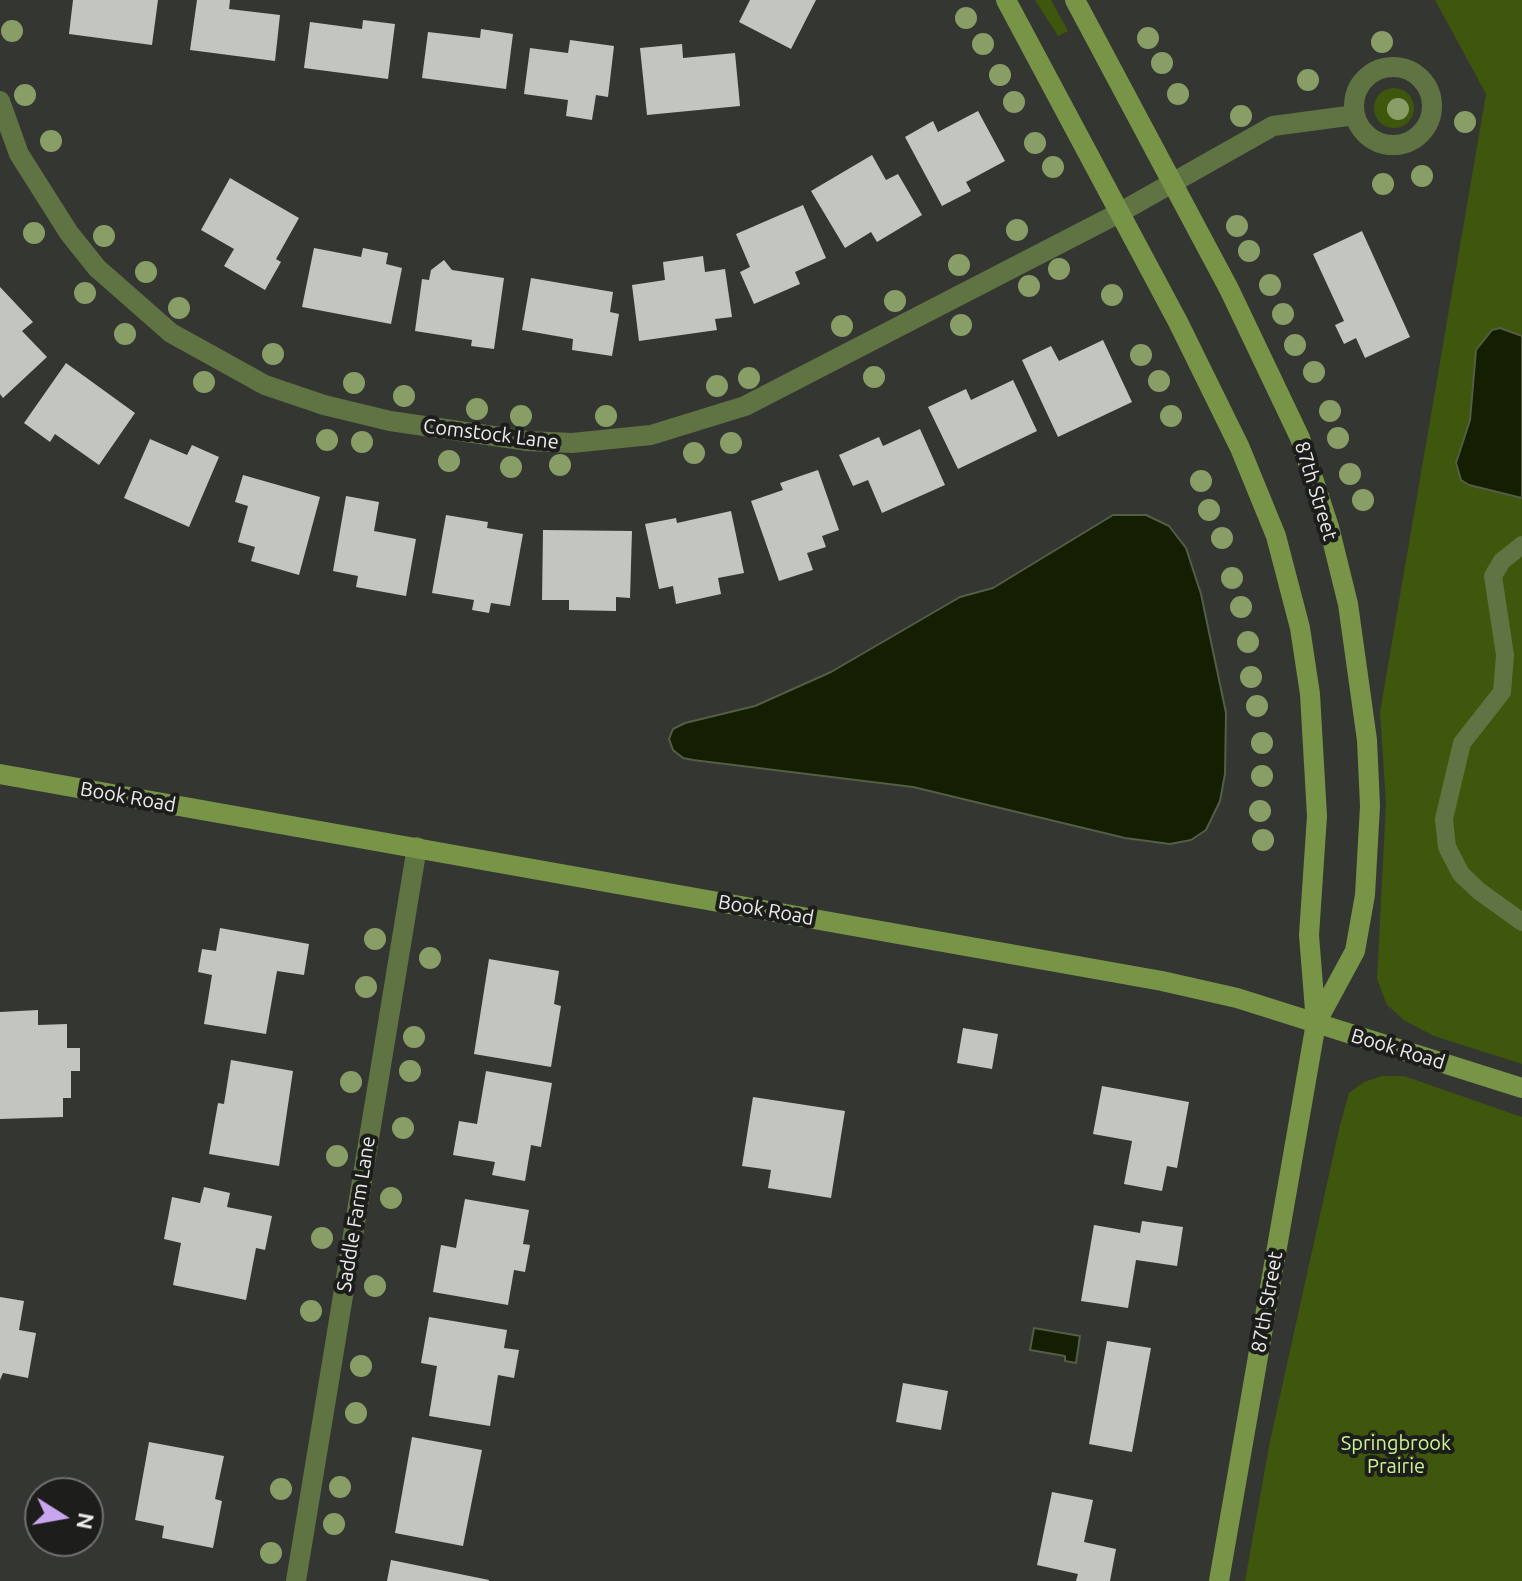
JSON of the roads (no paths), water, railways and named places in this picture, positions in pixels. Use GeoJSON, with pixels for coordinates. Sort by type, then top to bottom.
{"type":"FeatureCollection","features":[{"type":"Feature","properties":{"kind":"street","name":"87th Street"},"geometry":{"type":"LineString","coordinates":[[1006,0],[1216,395],[1276,536],[1289,582],[1308,681],[1316,764],[1315,860],[1309,935],[1316,1023],[1219,1581]]}},
{"type":"Feature","properties":{"kind":"street","name":"87th Street"},"geometry":{"type":"LineString","coordinates":[[1075,0],[1173,182],[1300,438],[1329,527],[1348,604],[1360,680],[1369,780],[1365,895],[1355,951],[1316,1023]]}},
{"type":"Feature","properties":{"kind":"street","name":"Comstock Lane"},"geometry":{"type":"LineString","coordinates":[[0,101],[19,154],[69,233],[97,268],[171,333],[265,385],[324,405],[390,421],[528,441],[572,443],[651,435],[745,406],[1119,213],[1273,126],[1355,115]]}},
{"type":"Feature","properties":{"kind":"street","name":"Book Road"},"geometry":{"type":"LineString","coordinates":[[0,774],[1162,981],[1237,998],[1522,1088]]}},
{"type":"Feature","properties":{"kind":"street","name":"Saddle Farm Lane"},"geometry":{"type":"LineString","coordinates":[[296,1581],[417,847]]}},
{"type":"Feature","properties":{"kind":"lane"},"geometry":{"type":"LineString","coordinates":[[1522,545],[1502,561],[1493,576],[1505,655],[1502,692],[1462,743],[1444,819],[1447,847],[1461,874],[1522,922]]}},
{"type":"Feature","properties":{"kind":"park label","name":"Springbrook Prairie"},"geometry":{"type":"Point","coordinates":[1396,1454]}}]}
